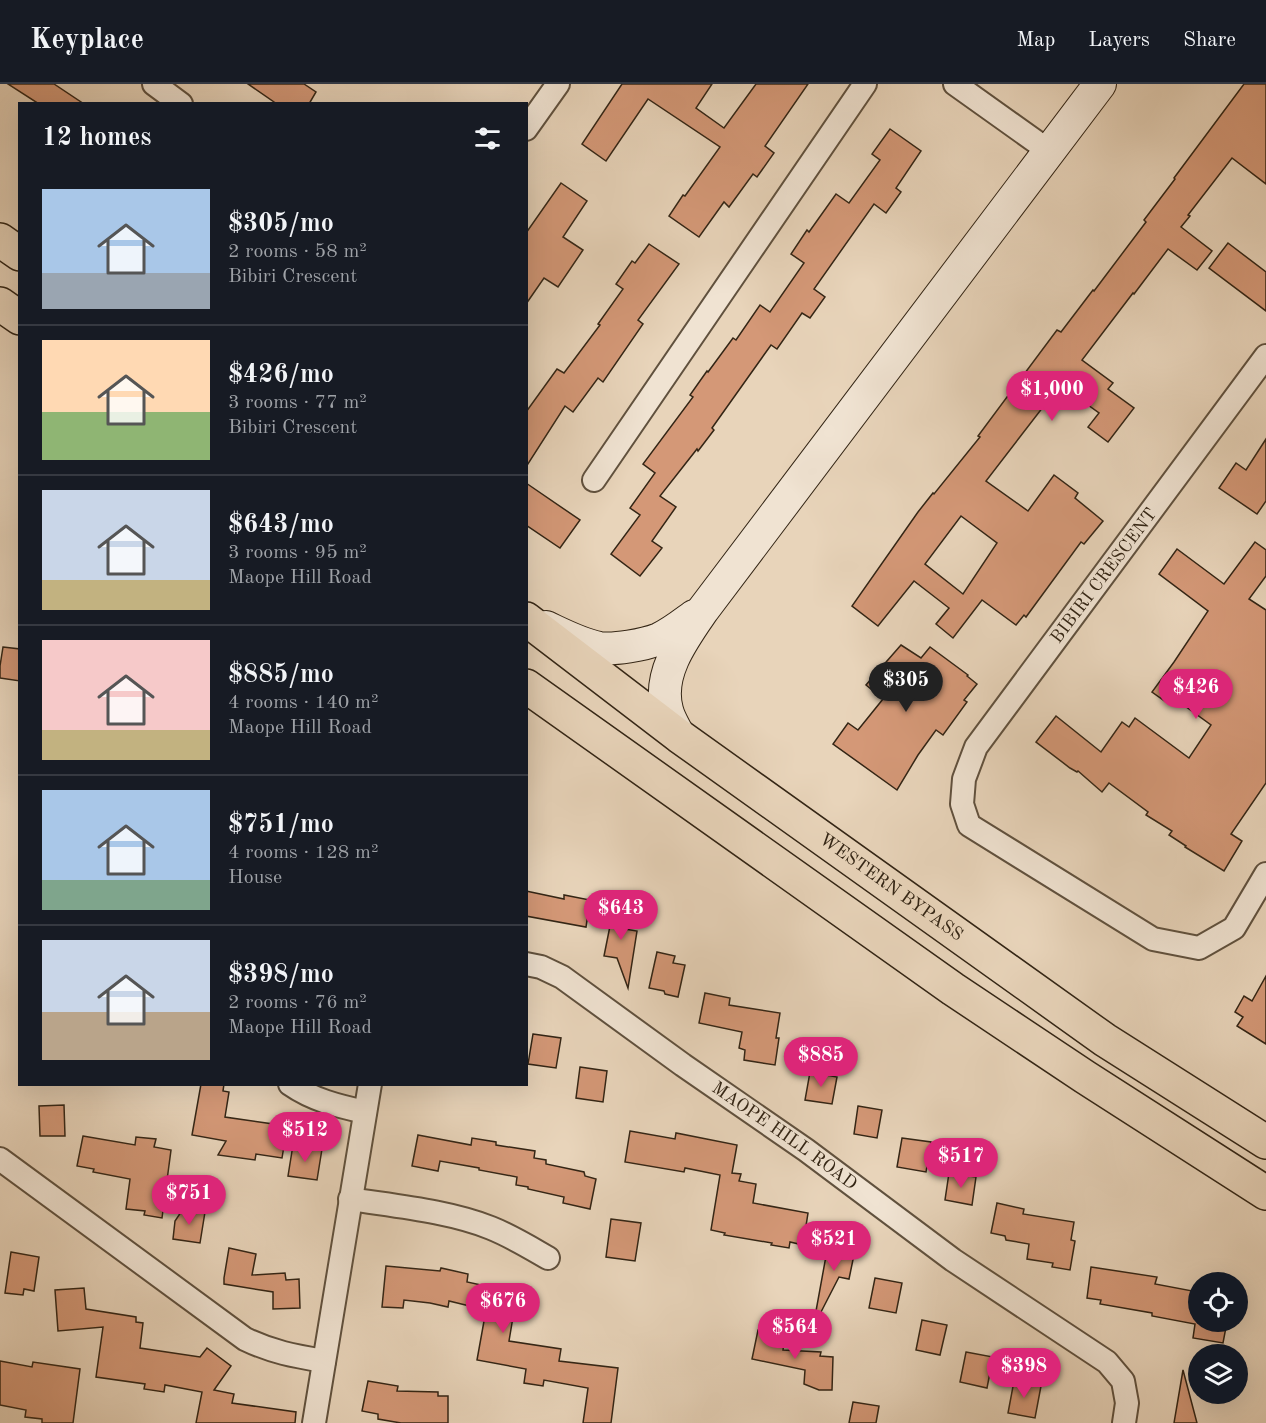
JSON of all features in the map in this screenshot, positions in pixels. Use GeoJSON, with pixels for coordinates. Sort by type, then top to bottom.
{"type":"FeatureCollection","features":[{"type":"Feature","properties":{"kind":"highway"},"geometry":{"type":"LineString","coordinates":[[0,240],[18,253]]}},
{"type":"Feature","properties":{"kind":"highway"},"geometry":{"type":"LineString","coordinates":[[0,304],[18,317]]}},
{"type":"Feature","properties":{"kind":"highway","name":"WESTERN BYPASS"},"geometry":{"type":"LineString","coordinates":[[528,619],[679,736],[1105,1040],[1266,1142]]}},
{"type":"Feature","properties":{"kind":"highway"},"geometry":{"type":"LineString","coordinates":[[528,687],[953,989],[1266,1193]]}},
{"type":"Feature","properties":{"kind":"street"},"geometry":{"type":"LineString","coordinates":[[154,84],[178,102]]}},
{"type":"Feature","properties":{"kind":"street"},"geometry":{"type":"LineString","coordinates":[[528,126],[558,84]]}},
{"type":"Feature","properties":{"kind":"street"},"geometry":{"type":"LineString","coordinates":[[594,480],[865,84]]}},
{"type":"Feature","properties":{"kind":"street"},"geometry":{"type":"LineString","coordinates":[[955,84],[1049,151]]}},
{"type":"Feature","properties":{"kind":"street"},"geometry":{"type":"LineString","coordinates":[[679,736],[667,711],[664,691],[671,662],[686,634],[1100,84]]}},
{"type":"Feature","properties":{"kind":"street","name":"BIBIRI CRESCENT"},"geometry":{"type":"LineString","coordinates":[[1266,356],[976,747],[964,779],[962,804],[969,825],[1153,939],[1199,948],[1234,928],[1266,874]]}},
{"type":"Feature","properties":{"kind":"street"},"geometry":{"type":"LineString","coordinates":[[528,618],[599,648],[620,648],[657,639],[673,631],[702,610]]}},
{"type":"Feature","properties":{"kind":"street","name":"MAOPE HILL ROAD"},"geometry":{"type":"LineString","coordinates":[[528,964],[541,967],[562,977],[683,1065],[806,1150],[953,1260],[1107,1362],[1123,1381],[1127,1403],[1124,1423]]}},
{"type":"Feature","properties":{"kind":"street"},"geometry":{"type":"LineString","coordinates":[[293,1086],[313,1098],[365,1112]]}},
{"type":"Feature","properties":{"kind":"street"},"geometry":{"type":"LineString","coordinates":[[314,1423],[370,1086]]}},
{"type":"Feature","properties":{"kind":"street"},"geometry":{"type":"LineString","coordinates":[[0,1159],[245,1339],[284,1354],[324,1361]]}},
{"type":"Feature","properties":{"kind":"street"},"geometry":{"type":"LineString","coordinates":[[350,1199],[459,1218],[514,1238],[548,1258]]}},
{"type":"Feature","properties":{"kind":"building"},"geometry":{"type":"Polygon","coordinates":[[[8,84],[54,84],[81,102],[36,102],[8,84]]]}},
{"type":"Feature","properties":{"kind":"building"},"geometry":{"type":"Polygon","coordinates":[[[248,84],[304,84],[316,92],[310,102],[274,102],[248,84]]]}},
{"type":"Feature","properties":{"kind":"building"},"geometry":{"type":"Polygon","coordinates":[[[622,84],[712,84],[696,108],[724,128],[756,84],[808,84],[765,146],[774,153],[757,177],[753,174],[729,207],[724,202],[699,237],[669,216],[720,147],[648,99],[606,161],[582,144],[622,84]]]}},
{"type":"Feature","properties":{"kind":"building"},"geometry":{"type":"Polygon","coordinates":[[[1244,84],[1266,84],[1266,184],[1232,158],[1181,227],[1212,251],[1197,270],[1168,249],[1082,360],[1113,383],[1108,389],[1134,408],[1108,442],[1088,427],[1099,413],[1060,385],[986,481],[1028,511],[1054,475],[1078,493],[1075,498],[1103,521],[1084,544],[1081,542],[1026,617],[1024,615],[1016,625],[982,600],[953,638],[936,624],[949,608],[914,581],[878,626],[852,606],[918,512],[980,437],[978,436],[1057,330],[1061,332],[1146,222],[1144,220],[1244,84]],[[961,516],[925,564],[963,594],[997,543],[961,516]]]}},
{"type":"Feature","properties":{"kind":"building"},"geometry":{"type":"Polygon","coordinates":[[[890,129],[921,151],[896,188],[901,192],[886,213],[874,204],[814,289],[825,297],[810,318],[802,313],[777,349],[771,345],[712,428],[714,430],[660,496],[676,507],[652,541],[662,548],[640,576],[611,554],[640,515],[630,508],[655,473],[643,464],[693,397],[690,395],[707,371],[733,338],[736,340],[760,305],[770,312],[804,263],[791,254],[836,194],[849,203],[880,160],[872,154],[890,129]]]}},
{"type":"Feature","properties":{"kind":"building"},"geometry":{"type":"Polygon","coordinates":[[[561,183],[587,201],[563,237],[583,250],[558,287],[544,278],[528,301],[528,230],[561,183]]]}},
{"type":"Feature","properties":{"kind":"building"},"geometry":{"type":"Polygon","coordinates":[[[1228,243],[1266,272],[1266,311],[1209,268],[1228,243]]]}},
{"type":"Feature","properties":{"kind":"building"},"geometry":{"type":"Polygon","coordinates":[[[649,244],[679,264],[638,320],[643,324],[603,382],[598,378],[573,412],[565,406],[528,464],[528,409],[557,369],[564,373],[600,325],[598,324],[623,289],[616,284],[632,261],[635,263],[649,244]]]}},
{"type":"Feature","properties":{"kind":"building"},"geometry":{"type":"Polygon","coordinates":[[[1266,439],[1266,501],[1257,514],[1219,488],[1236,463],[1246,470],[1266,439]]]}},
{"type":"Feature","properties":{"kind":"building"},"geometry":{"type":"Polygon","coordinates":[[[528,484],[580,520],[560,548],[528,526],[528,484]]]}},
{"type":"Feature","properties":{"kind":"building"},"geometry":{"type":"Polygon","coordinates":[[[1255,542],[1266,550],[1266,576],[1249,599],[1266,610],[1266,783],[1231,834],[1242,841],[1224,871],[1169,835],[1172,831],[1146,815],[1148,812],[1109,783],[1102,792],[1078,771],[1070,768],[1036,742],[1056,716],[1101,752],[1122,722],[1129,727],[1135,718],[1189,758],[1211,725],[1171,696],[1166,702],[1152,692],[1208,611],[1159,574],[1177,549],[1224,584],[1255,542]]]}},
{"type":"Feature","properties":{"kind":"building"},"geometry":{"type":"Polygon","coordinates":[[[901,645],[921,658],[930,647],[977,684],[964,700],[967,702],[943,735],[936,730],[897,790],[833,744],[848,723],[858,730],[883,699],[866,685],[901,645]]]}},
{"type":"Feature","properties":{"kind":"building"},"geometry":{"type":"Polygon","coordinates":[[[3,647],[18,649],[18,681],[0,678],[3,647]]]}},
{"type":"Feature","properties":{"kind":"building"},"geometry":{"type":"Polygon","coordinates":[[[528,891],[564,899],[564,895],[590,900],[586,927],[528,916],[528,891]]]}},
{"type":"Feature","properties":{"kind":"building"},"geometry":{"type":"Polygon","coordinates":[[[617,891],[619,891],[625,929],[637,931],[628,988],[617,958],[604,956],[617,891]]]}},
{"type":"Feature","properties":{"kind":"building"},"geometry":{"type":"Polygon","coordinates":[[[657,952],[675,956],[673,963],[685,965],[678,997],[649,988],[657,952]]]}},
{"type":"Feature","properties":{"kind":"building"},"geometry":{"type":"Polygon","coordinates":[[[1266,976],[1266,1044],[1237,1026],[1243,1017],[1235,1012],[1244,996],[1252,1001],[1266,976]]]}},
{"type":"Feature","properties":{"kind":"building"},"geometry":{"type":"Polygon","coordinates":[[[705,993],[730,998],[729,1005],[780,1013],[775,1065],[744,1060],[745,1050],[739,1048],[742,1032],[699,1023],[705,993]]]}},
{"type":"Feature","properties":{"kind":"building"},"geometry":{"type":"Polygon","coordinates":[[[533,1034],[561,1038],[556,1068],[528,1064],[533,1034]]]}},
{"type":"Feature","properties":{"kind":"building"},"geometry":{"type":"Polygon","coordinates":[[[580,1067],[607,1071],[603,1102],[576,1098],[580,1067]]]}},
{"type":"Feature","properties":{"kind":"building"},"geometry":{"type":"Polygon","coordinates":[[[810,1072],[837,1077],[832,1104],[805,1100],[810,1072]]]}},
{"type":"Feature","properties":{"kind":"building"},"geometry":{"type":"Polygon","coordinates":[[[201,1086],[224,1086],[223,1091],[229,1092],[225,1117],[273,1124],[271,1137],[285,1140],[282,1158],[256,1154],[255,1160],[218,1155],[226,1141],[192,1135],[201,1086]]]}},
{"type":"Feature","properties":{"kind":"building"},"geometry":{"type":"Polygon","coordinates":[[[64,1105],[65,1136],[40,1136],[39,1106],[64,1105]]]}},
{"type":"Feature","properties":{"kind":"building"},"geometry":{"type":"Polygon","coordinates":[[[858,1106],[882,1110],[877,1138],[854,1134],[858,1106]]]}},
{"type":"Feature","properties":{"kind":"building"},"geometry":{"type":"Polygon","coordinates":[[[630,1131],[675,1139],[676,1133],[737,1145],[732,1173],[741,1174],[739,1181],[756,1184],[753,1203],[808,1213],[803,1245],[790,1242],[789,1248],[724,1235],[725,1233],[711,1230],[720,1175],[685,1168],[684,1172],[625,1162],[630,1131]]]}},
{"type":"Feature","properties":{"kind":"building"},"geometry":{"type":"Polygon","coordinates":[[[418,1135],[471,1145],[472,1138],[496,1142],[496,1145],[535,1151],[534,1158],[546,1160],[546,1164],[584,1172],[585,1176],[596,1179],[590,1209],[563,1203],[564,1197],[516,1185],[517,1177],[440,1161],[438,1171],[412,1166],[418,1135]]]}},
{"type":"Feature","properties":{"kind":"building"},"geometry":{"type":"Polygon","coordinates":[[[83,1136],[135,1145],[136,1137],[156,1139],[154,1147],[171,1150],[162,1218],[144,1215],[145,1211],[126,1209],[130,1179],[93,1172],[94,1169],[77,1166],[83,1136]]]}},
{"type":"Feature","properties":{"kind":"building"},"geometry":{"type":"Polygon","coordinates":[[[902,1138],[931,1142],[926,1172],[897,1167],[902,1138]]]}},
{"type":"Feature","properties":{"kind":"building"},"geometry":{"type":"Polygon","coordinates":[[[293,1145],[322,1149],[317,1180],[288,1176],[293,1145]]]}},
{"type":"Feature","properties":{"kind":"building"},"geometry":{"type":"Polygon","coordinates":[[[949,1173],[976,1177],[972,1205],[945,1200],[949,1173]]]}},
{"type":"Feature","properties":{"kind":"building"},"geometry":{"type":"Polygon","coordinates":[[[997,1203],[1024,1209],[1023,1214],[1074,1222],[1071,1240],[1075,1241],[1070,1270],[1052,1267],[1053,1263],[1027,1259],[1029,1244],[1006,1240],[1005,1236],[991,1233],[997,1203]]]}},
{"type":"Feature","properties":{"kind":"building"},"geometry":{"type":"Polygon","coordinates":[[[183,1209],[205,1212],[200,1243],[173,1239],[175,1221],[183,1209]]]}},
{"type":"Feature","properties":{"kind":"building"},"geometry":{"type":"Polygon","coordinates":[[[611,1219],[641,1223],[635,1261],[606,1257],[611,1219]]]}},
{"type":"Feature","properties":{"kind":"building"},"geometry":{"type":"Polygon","coordinates":[[[828,1245],[855,1250],[849,1279],[839,1277],[821,1312],[816,1311],[828,1245]]]}},
{"type":"Feature","properties":{"kind":"building"},"geometry":{"type":"Polygon","coordinates":[[[229,1248],[256,1254],[252,1275],[285,1273],[286,1280],[299,1279],[300,1308],[273,1309],[273,1292],[224,1284],[229,1248]]]}},
{"type":"Feature","properties":{"kind":"building"},"geometry":{"type":"Polygon","coordinates":[[[11,1252],[39,1257],[34,1291],[24,1289],[23,1295],[5,1293],[11,1252]]]}},
{"type":"Feature","properties":{"kind":"building"},"geometry":{"type":"Polygon","coordinates":[[[386,1266],[440,1271],[441,1268],[468,1274],[467,1282],[513,1292],[509,1310],[514,1311],[509,1341],[561,1349],[559,1361],[618,1368],[611,1423],[583,1423],[588,1388],[544,1380],[543,1386],[524,1383],[526,1369],[477,1360],[486,1310],[449,1301],[448,1307],[404,1300],[403,1308],[382,1307],[386,1266]]]}},
{"type":"Feature","properties":{"kind":"building"},"geometry":{"type":"Polygon","coordinates":[[[1091,1267],[1157,1277],[1155,1284],[1188,1290],[1188,1323],[1152,1316],[1152,1313],[1100,1304],[1101,1300],[1087,1298],[1091,1267]]]}},
{"type":"Feature","properties":{"kind":"building"},"geometry":{"type":"Polygon","coordinates":[[[875,1278],[902,1283],[896,1313],[869,1308],[875,1278]]]}},
{"type":"Feature","properties":{"kind":"building"},"geometry":{"type":"Polygon","coordinates":[[[84,1288],[86,1309],[136,1317],[136,1322],[143,1323],[140,1348],[200,1357],[207,1348],[231,1366],[214,1390],[234,1394],[232,1403],[296,1412],[295,1423],[196,1423],[202,1392],[165,1385],[164,1392],[144,1389],[145,1384],[96,1377],[103,1327],[58,1331],[55,1290],[84,1288]]]}},
{"type":"Feature","properties":{"kind":"building"},"geometry":{"type":"Polygon","coordinates":[[[922,1320],[947,1325],[940,1355],[916,1350],[922,1320]]]}},
{"type":"Feature","properties":{"kind":"building"},"geometry":{"type":"Polygon","coordinates":[[[758,1330],[785,1335],[783,1350],[821,1352],[820,1356],[833,1357],[832,1390],[819,1390],[804,1384],[805,1370],[752,1359],[758,1330]]]}},
{"type":"Feature","properties":{"kind":"building"},"geometry":{"type":"Polygon","coordinates":[[[1194,1332],[1225,1332],[1223,1343],[1193,1338],[1194,1332]]]}},
{"type":"Feature","properties":{"kind":"building"},"geometry":{"type":"Polygon","coordinates":[[[966,1352],[993,1357],[987,1388],[960,1382],[966,1352]]]}},
{"type":"Feature","properties":{"kind":"building"},"geometry":{"type":"Polygon","coordinates":[[[0,1361],[32,1367],[33,1362],[80,1369],[73,1423],[42,1423],[42,1419],[25,1417],[26,1410],[0,1405],[0,1361]]]}},
{"type":"Feature","properties":{"kind":"building"},"geometry":{"type":"Polygon","coordinates":[[[1183,1370],[1188,1389],[1188,1404],[1192,1404],[1197,1423],[1174,1423],[1183,1370]]]}},
{"type":"Feature","properties":{"kind":"building"},"geometry":{"type":"Polygon","coordinates":[[[368,1381],[398,1386],[397,1391],[438,1392],[438,1396],[448,1396],[448,1423],[401,1423],[378,1419],[378,1414],[362,1411],[368,1381]]]}},
{"type":"Feature","properties":{"kind":"building"},"geometry":{"type":"Polygon","coordinates":[[[1014,1381],[1041,1386],[1035,1418],[1008,1413],[1014,1381]]]}},
{"type":"Feature","properties":{"kind":"building"},"geometry":{"type":"Polygon","coordinates":[[[853,1402],[879,1406],[876,1423],[849,1423],[853,1402]]]}}]}
